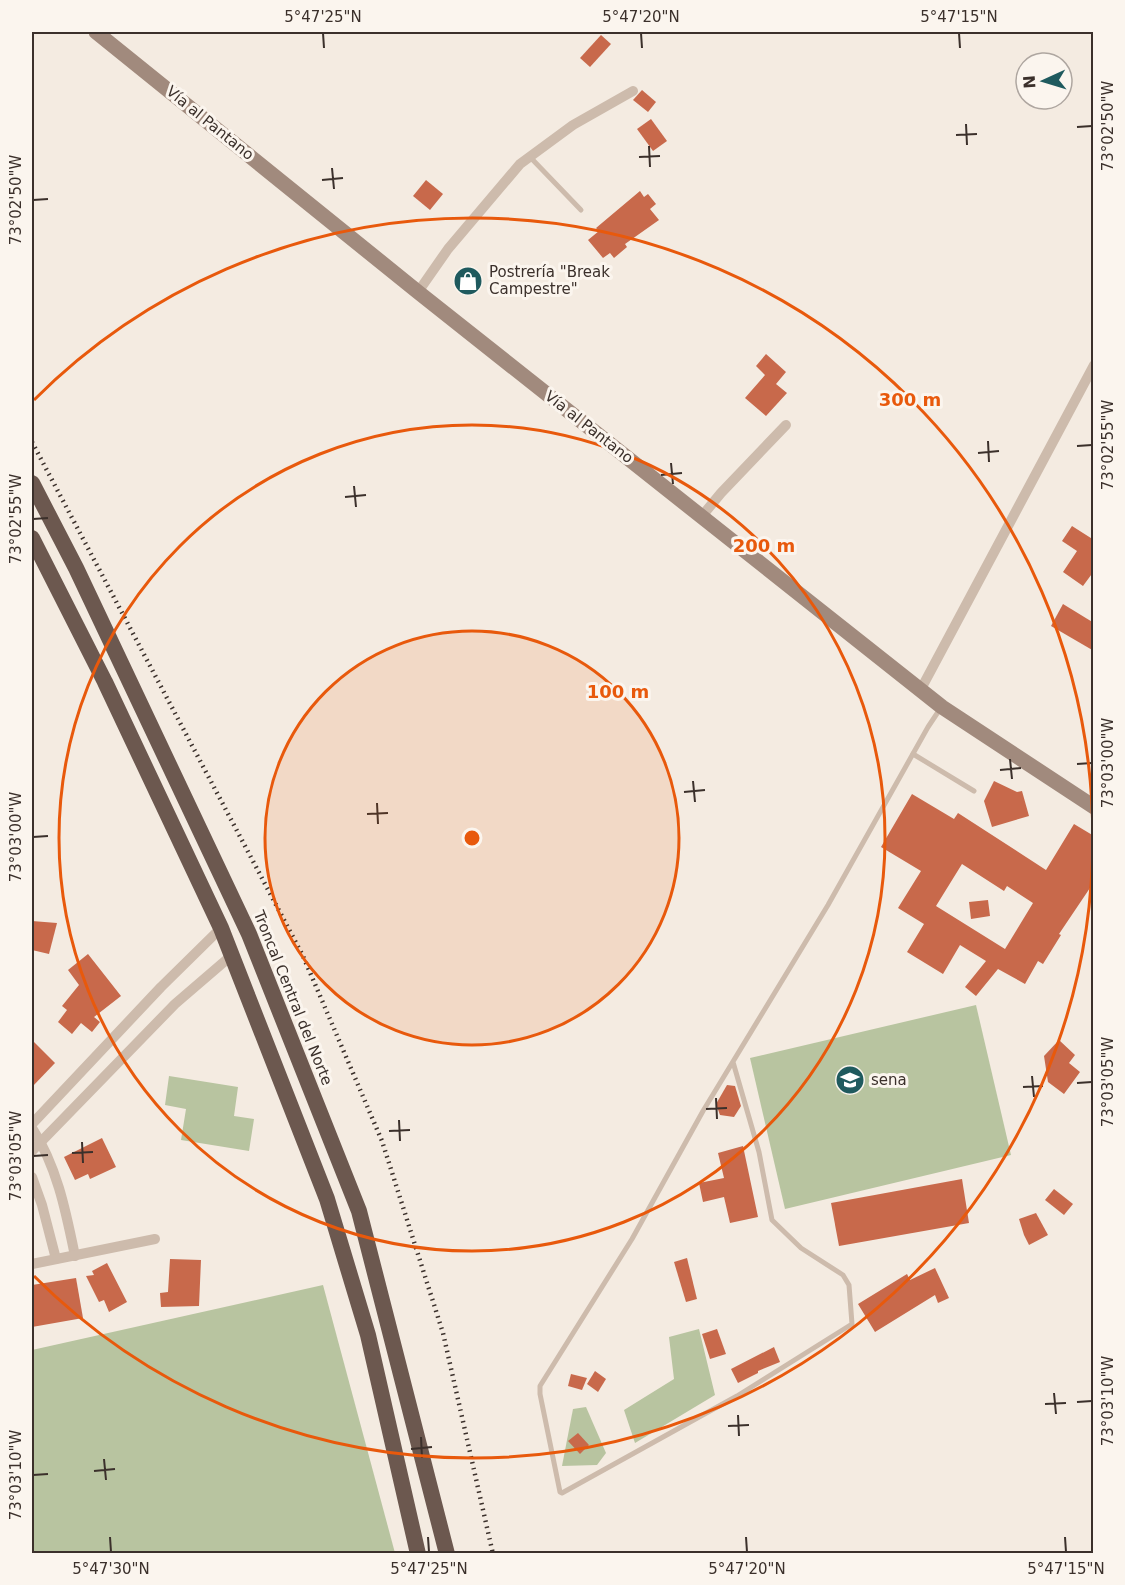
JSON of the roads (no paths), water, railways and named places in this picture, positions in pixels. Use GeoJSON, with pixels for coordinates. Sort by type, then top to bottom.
{"type":"FeatureCollection","features":[{"type":"Feature","properties":{"kind":"highway","name":"Troncal Central del Norte"},"geometry":{"type":"LineString","coordinates":[[32,483],[76,568],[249,934],[359,1211],[447,1554]]}},
{"type":"Feature","properties":{"kind":"highway"},"geometry":{"type":"LineString","coordinates":[[32,538],[105,682],[221,927],[338,1231],[368,1335],[418,1554]]}},
{"type":"Feature","properties":{"kind":"main road","name":"Vía al Pantano"},"geometry":{"type":"LineString","coordinates":[[96,32],[418,292],[942,707],[1094,807]]}},
{"type":"Feature","properties":{"kind":"street"},"geometry":{"type":"LineString","coordinates":[[418,292],[448,249],[520,164],[573,125],[633,91]]}},
{"type":"Feature","properties":{"kind":"street"},"geometry":{"type":"LineString","coordinates":[[921,689],[1094,365]]}},
{"type":"Feature","properties":{"kind":"street"},"geometry":{"type":"LineString","coordinates":[[702,516],[786,425]]}},
{"type":"Feature","properties":{"kind":"street"},"geometry":{"type":"LineString","coordinates":[[75,1256],[63,1198],[41,1142],[32,1126],[221,927]]}},
{"type":"Feature","properties":{"kind":"street"},"geometry":{"type":"LineString","coordinates":[[32,1151],[175,1004],[232,955]]}},
{"type":"Feature","properties":{"kind":"street"},"geometry":{"type":"LineString","coordinates":[[115,1036],[130,1051]]}},
{"type":"Feature","properties":{"kind":"street"},"geometry":{"type":"LineString","coordinates":[[32,1177],[56,1259]]}},
{"type":"Feature","properties":{"kind":"street"},"geometry":{"type":"LineString","coordinates":[[32,1264],[155,1239]]}},
{"type":"Feature","properties":{"kind":"lane"},"geometry":{"type":"LineString","coordinates":[[530,157],[581,210]]}},
{"type":"Feature","properties":{"kind":"lane"},"geometry":{"type":"LineString","coordinates":[[733,1062],[759,1152],[772,1220],[801,1248],[843,1275],[849,1285],[852,1324],[737,1396],[562,1493],[540,1386],[632,1239],[703,1111],[828,905],[942,707]]}},
{"type":"Feature","properties":{"kind":"lane"},"geometry":{"type":"LineString","coordinates":[[913,754],[974,791]]}},
{"type":"Feature","properties":{"kind":"railway"},"geometry":{"type":"LineString","coordinates":[[32,442],[303,956],[382,1141],[443,1333],[493,1554]]}},
{"type":"Feature","properties":{"kind":"place","name":"Postrería \"Break Campestre\""},"geometry":{"type":"Point","coordinates":[468,281]}},
{"type":"Feature","properties":{"kind":"place","name":"sena"},"geometry":{"type":"Point","coordinates":[850,1080]}}]}
